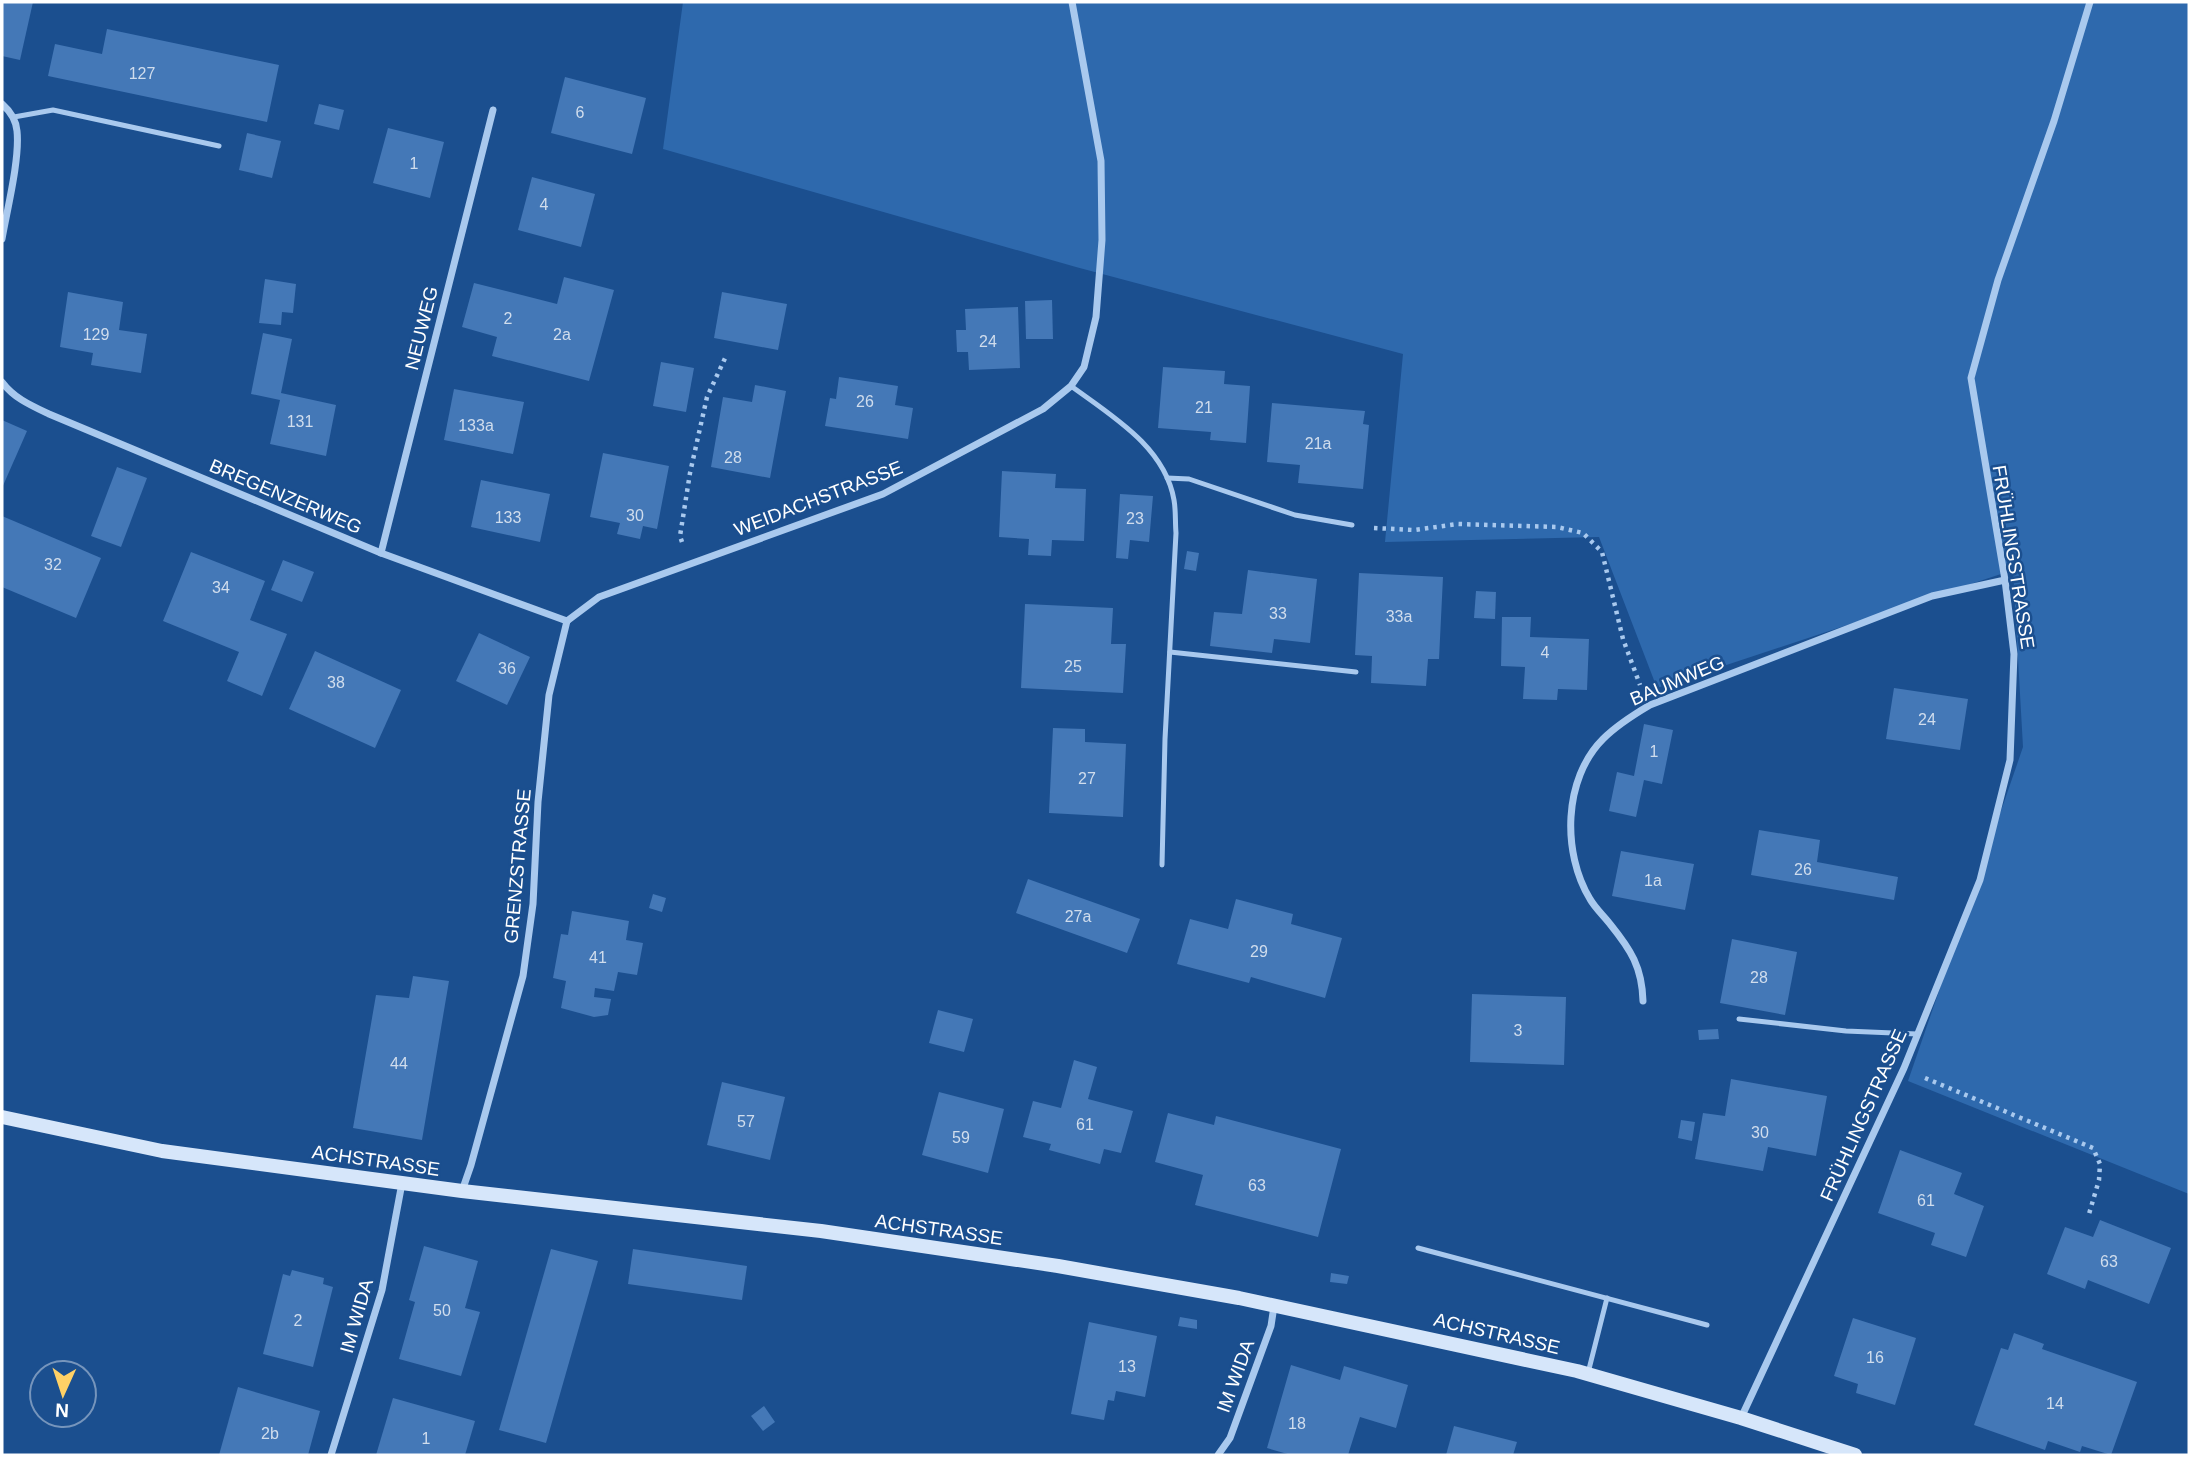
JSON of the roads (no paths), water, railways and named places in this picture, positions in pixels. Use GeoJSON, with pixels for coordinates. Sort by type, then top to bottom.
{"type":"FeatureCollection","features":[{"type":"Feature","properties":{"kind":"main road","name":"ACHSTRASSE"},"geometry":{"type":"LineString","coordinates":[[2,1117],[162,1151],[462,1191],[821,1231],[1058,1266],[1275,1305],[1587,1374],[1741,1418],[1855,1455]]}},
{"type":"Feature","properties":{"kind":"street","name":"WEIDACHSTRASSE"},"geometry":{"type":"LineString","coordinates":[[567,621],[599,597],[883,494],[1043,409],[1072,386],[1084,367],[1096,317],[1102,240],[1101,161],[1072,2]]}},
{"type":"Feature","properties":{"kind":"street","name":"FRÜHLINGSTRASSE"},"geometry":{"type":"LineString","coordinates":[[1741,1418],[1904,1068],[1980,880],[2010,760],[2014,654],[2005,580],[1971,379],[1998,280],[2054,121],[2090,2]]}},
{"type":"Feature","properties":{"kind":"street"},"geometry":{"type":"LineString","coordinates":[[2,104],[14,117],[18,130],[2,239]]}},
{"type":"Feature","properties":{"kind":"street","name":"NEUWEG"},"geometry":{"type":"LineString","coordinates":[[381,553],[493,110]]}},
{"type":"Feature","properties":{"kind":"street","name":"BREGENZERWEG"},"geometry":{"type":"LineString","coordinates":[[2,382],[24,402],[49,414],[381,553],[567,621]]}},
{"type":"Feature","properties":{"kind":"street","name":"BAUMWEG"},"geometry":{"type":"LineString","coordinates":[[1643,1001],[1642,978],[1633,954],[1590,901],[1575,869],[1570,841],[1571,808],[1579,780],[1601,740],[1623,721],[1650,705],[1932,596],[2005,580]]}},
{"type":"Feature","properties":{"kind":"street","name":"GRENZSTRASSE"},"geometry":{"type":"LineString","coordinates":[[462,1191],[523,975],[533,904],[538,802],[549,695],[567,621]]}},
{"type":"Feature","properties":{"kind":"street","name":"IM WIDA"},"geometry":{"type":"LineString","coordinates":[[331,1455],[382,1290],[402,1183]]}},
{"type":"Feature","properties":{"kind":"street","name":"IM WIDA"},"geometry":{"type":"LineString","coordinates":[[1218,1455],[1234,1425],[1271,1326],[1275,1305]]}},
{"type":"Feature","properties":{"kind":"lane"},"geometry":{"type":"LineString","coordinates":[[14,117],[53,110],[219,146]]}},
{"type":"Feature","properties":{"kind":"lane"},"geometry":{"type":"LineString","coordinates":[[1072,386],[1149,448],[1167,478],[1174,500],[1176,533],[1165,740],[1162,865]]}},
{"type":"Feature","properties":{"kind":"lane"},"geometry":{"type":"LineString","coordinates":[[1167,478],[1189,479],[1295,515],[1352,525]]}},
{"type":"Feature","properties":{"kind":"lane"},"geometry":{"type":"LineString","coordinates":[[1170,652],[1356,672]]}},
{"type":"Feature","properties":{"kind":"lane"},"geometry":{"type":"LineString","coordinates":[[1739,1019],[1846,1031],[1917,1034]]}},
{"type":"Feature","properties":{"kind":"lane"},"geometry":{"type":"LineString","coordinates":[[1418,1248],[1707,1325]]}},
{"type":"Feature","properties":{"kind":"lane"},"geometry":{"type":"LineString","coordinates":[[1587,1374],[1607,1298]]}}]}
